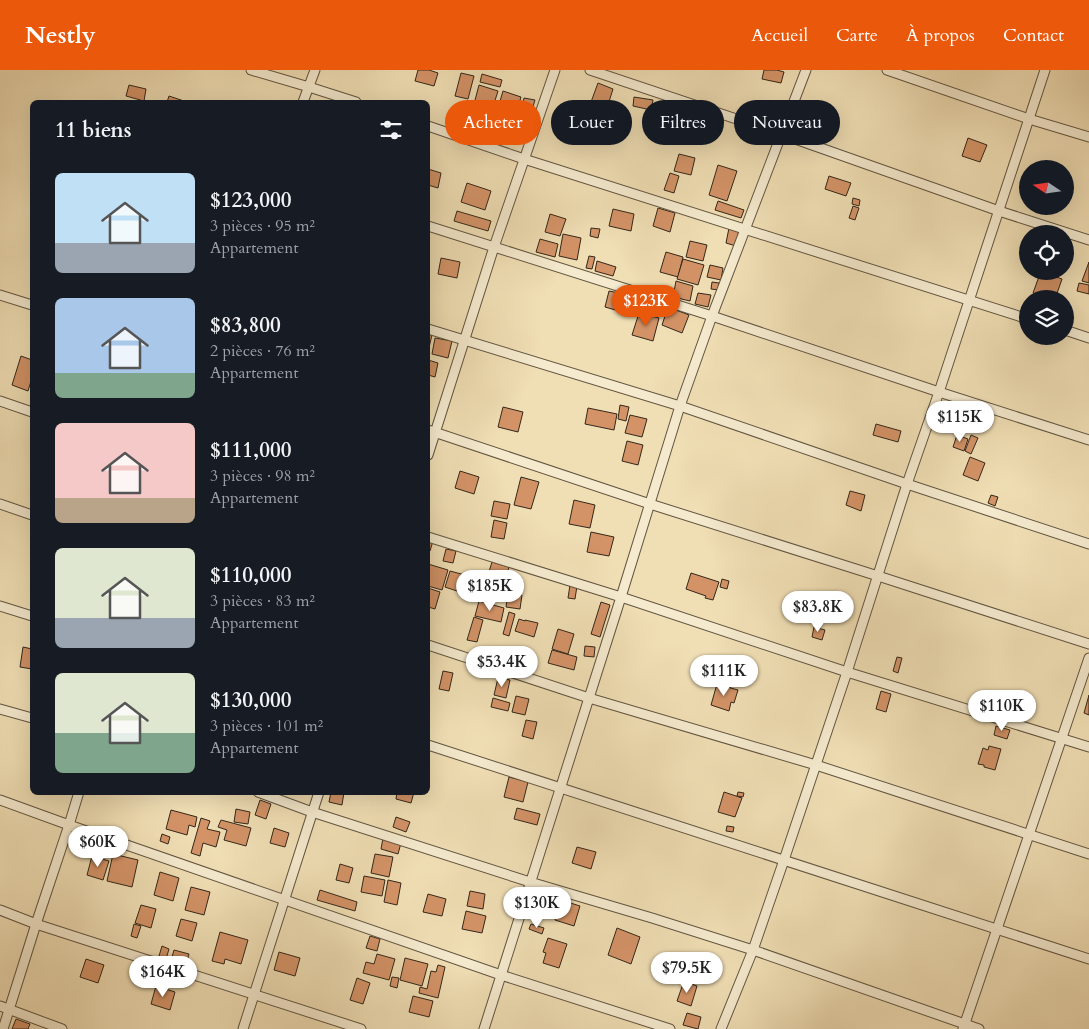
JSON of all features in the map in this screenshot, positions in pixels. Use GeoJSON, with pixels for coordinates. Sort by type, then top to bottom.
{"type":"FeatureCollection","features":[{"type":"Feature","properties":{"kind":"street"},"geometry":{"type":"LineString","coordinates":[[251,70],[350,100]]}},
{"type":"Feature","properties":{"kind":"street"},"geometry":{"type":"LineString","coordinates":[[304,100],[315,70]]}},
{"type":"Feature","properties":{"kind":"street"},"geometry":{"type":"LineString","coordinates":[[555,70],[464,340],[431,431],[650,504],[1089,644]]}},
{"type":"Feature","properties":{"kind":"street"},"geometry":{"type":"LineString","coordinates":[[590,70],[734,118]]}},
{"type":"Feature","properties":{"kind":"street"},"geometry":{"type":"LineString","coordinates":[[794,100],[806,70]]}},
{"type":"Feature","properties":{"kind":"street"},"geometry":{"type":"LineString","coordinates":[[886,70],[1029,119],[1089,137]]}},
{"type":"Feature","properties":{"kind":"street"},"geometry":{"type":"LineString","coordinates":[[721,1029],[753,950],[784,860],[1045,70]]}},
{"type":"Feature","properties":{"kind":"street"},"geometry":{"type":"LineString","coordinates":[[430,127],[524,159],[1019,315]]}},
{"type":"Feature","properties":{"kind":"street"},"geometry":{"type":"LineString","coordinates":[[484,1029],[680,406],[777,145]]}},
{"type":"Feature","properties":{"kind":"street"},"geometry":{"type":"LineString","coordinates":[[812,145],[999,211],[1089,240]]}},
{"type":"Feature","properties":{"kind":"street"},"geometry":{"type":"LineString","coordinates":[[430,227],[712,316],[1089,440]]}},
{"type":"Feature","properties":{"kind":"street"},"geometry":{"type":"LineString","coordinates":[[0,295],[30,304]]}},
{"type":"Feature","properties":{"kind":"street"},"geometry":{"type":"LineString","coordinates":[[430,330],[680,406],[1089,544]]}},
{"type":"Feature","properties":{"kind":"street"},"geometry":{"type":"LineString","coordinates":[[1074,333],[1089,338]]}},
{"type":"Feature","properties":{"kind":"street"},"geometry":{"type":"LineString","coordinates":[[0,402],[30,411]]}},
{"type":"Feature","properties":{"kind":"street"},"geometry":{"type":"LineString","coordinates":[[0,504],[30,513]]}},
{"type":"Feature","properties":{"kind":"street"},"geometry":{"type":"LineString","coordinates":[[430,538],[621,597],[847,672],[1089,747]]}},
{"type":"Feature","properties":{"kind":"street"},"geometry":{"type":"LineString","coordinates":[[0,606],[30,615]]}},
{"type":"Feature","properties":{"kind":"street"},"geometry":{"type":"LineString","coordinates":[[430,646],[589,698],[816,764],[1089,854]]}},
{"type":"Feature","properties":{"kind":"street"},"geometry":{"type":"LineString","coordinates":[[963,1027],[1089,658]]}},
{"type":"Feature","properties":{"kind":"street"},"geometry":{"type":"LineString","coordinates":[[0,709],[30,717]]}},
{"type":"Feature","properties":{"kind":"street"},"geometry":{"type":"LineString","coordinates":[[430,746],[1089,959]]}},
{"type":"Feature","properties":{"kind":"street"},"geometry":{"type":"LineString","coordinates":[[3,1029],[4,1007],[36,924],[78,795]]}},
{"type":"Feature","properties":{"kind":"street"},"geometry":{"type":"LineString","coordinates":[[266,795],[312,812],[530,882],[753,950],[963,1027],[979,1029]]}},
{"type":"Feature","properties":{"kind":"street"},"geometry":{"type":"LineString","coordinates":[[243,1029],[318,795]]}},
{"type":"Feature","properties":{"kind":"street"},"geometry":{"type":"LineString","coordinates":[[0,800],[501,975],[670,1029]]}},
{"type":"Feature","properties":{"kind":"street"},"geometry":{"type":"LineString","coordinates":[[0,910],[36,924],[361,1029]]}},
{"type":"Feature","properties":{"kind":"street"},"geometry":{"type":"LineString","coordinates":[[4,1007],[62,1029]]}},
{"type":"Feature","properties":{"kind":"building"},"geometry":{"type":"Polygon","coordinates":[[[418,70],[429,70],[438,73],[434,86],[415,81],[418,70]]]}},
{"type":"Feature","properties":{"kind":"building"},"geometry":{"type":"Polygon","coordinates":[[[764,70],[784,72],[781,83],[762,79],[764,70]]]}},
{"type":"Feature","properties":{"kind":"building"},"geometry":{"type":"Polygon","coordinates":[[[461,73],[474,76],[468,99],[455,96],[461,73]]]}},
{"type":"Feature","properties":{"kind":"building"},"geometry":{"type":"Polygon","coordinates":[[[482,74],[502,80],[500,87],[480,82],[482,74]]]}},
{"type":"Feature","properties":{"kind":"building"},"geometry":{"type":"Polygon","coordinates":[[[598,83],[613,89],[610,100],[592,100],[598,83]]]}},
{"type":"Feature","properties":{"kind":"building"},"geometry":{"type":"Polygon","coordinates":[[[129,85],[146,89],[144,100],[126,96],[129,85]]]}},
{"type":"Feature","properties":{"kind":"building"},"geometry":{"type":"Polygon","coordinates":[[[479,85],[498,91],[495,100],[475,100],[479,85]]]}},
{"type":"Feature","properties":{"kind":"building"},"geometry":{"type":"Polygon","coordinates":[[[503,91],[521,97],[520,100],[500,100],[503,91]]]}},
{"type":"Feature","properties":{"kind":"building"},"geometry":{"type":"Polygon","coordinates":[[[169,96],[181,100],[168,100],[169,96]]]}},
{"type":"Feature","properties":{"kind":"building"},"geometry":{"type":"Polygon","coordinates":[[[634,97],[653,100],[642,100],[642,108],[633,106],[634,97]]]}},
{"type":"Feature","properties":{"kind":"building"},"geometry":{"type":"Polygon","coordinates":[[[968,138],[987,145],[980,162],[962,156],[968,138]]]}},
{"type":"Feature","properties":{"kind":"building"},"geometry":{"type":"Polygon","coordinates":[[[679,154],[695,158],[691,175],[674,171],[679,154]]]}},
{"type":"Feature","properties":{"kind":"building"},"geometry":{"type":"Polygon","coordinates":[[[718,165],[737,171],[727,201],[709,195],[718,165]]]}},
{"type":"Feature","properties":{"kind":"building"},"geometry":{"type":"Polygon","coordinates":[[[430,170],[441,173],[438,188],[430,186],[430,170]]]}},
{"type":"Feature","properties":{"kind":"building"},"geometry":{"type":"Polygon","coordinates":[[[670,173],[679,176],[674,193],[664,190],[670,173]]]}},
{"type":"Feature","properties":{"kind":"building"},"geometry":{"type":"Polygon","coordinates":[[[829,176],[851,183],[846,196],[825,189],[829,176]]]}},
{"type":"Feature","properties":{"kind":"building"},"geometry":{"type":"Polygon","coordinates":[[[467,183],[491,191],[485,210],[461,202],[467,183]]]}},
{"type":"Feature","properties":{"kind":"building"},"geometry":{"type":"Polygon","coordinates":[[[853,198],[860,200],[859,206],[852,204],[853,198]]]}},
{"type":"Feature","properties":{"kind":"building"},"geometry":{"type":"Polygon","coordinates":[[[718,201],[744,210],[741,218],[715,210],[718,201]]]}},
{"type":"Feature","properties":{"kind":"building"},"geometry":{"type":"Polygon","coordinates":[[[853,206],[859,208],[855,220],[849,218],[853,206]]]}},
{"type":"Feature","properties":{"kind":"building"},"geometry":{"type":"Polygon","coordinates":[[[658,208],[675,213],[670,232],[653,226],[658,208]]]}},
{"type":"Feature","properties":{"kind":"building"},"geometry":{"type":"Polygon","coordinates":[[[613,209],[634,214],[631,231],[609,226],[613,209]]]}},
{"type":"Feature","properties":{"kind":"building"},"geometry":{"type":"Polygon","coordinates":[[[457,211],[491,221],[488,231],[454,221],[457,211]]]}},
{"type":"Feature","properties":{"kind":"building"},"geometry":{"type":"Polygon","coordinates":[[[550,214],[566,219],[560,236],[545,232],[550,214]]]}},
{"type":"Feature","properties":{"kind":"building"},"geometry":{"type":"Polygon","coordinates":[[[591,228],[600,229],[598,238],[590,236],[591,228]]]}},
{"type":"Feature","properties":{"kind":"building"},"geometry":{"type":"Polygon","coordinates":[[[729,228],[739,230],[736,246],[726,243],[729,228]]]}},
{"type":"Feature","properties":{"kind":"building"},"geometry":{"type":"Polygon","coordinates":[[[563,234],[581,238],[577,260],[559,256],[563,234]]]}},
{"type":"Feature","properties":{"kind":"building"},"geometry":{"type":"Polygon","coordinates":[[[540,239],[558,244],[555,257],[536,252],[540,239]]]}},
{"type":"Feature","properties":{"kind":"building"},"geometry":{"type":"Polygon","coordinates":[[[690,241],[707,245],[703,261],[686,257],[690,241]]]}},
{"type":"Feature","properties":{"kind":"building"},"geometry":{"type":"Polygon","coordinates":[[[666,252],[683,257],[678,277],[660,272],[666,252]]]}},
{"type":"Feature","properties":{"kind":"building"},"geometry":{"type":"Polygon","coordinates":[[[589,256],[595,257],[592,269],[586,268],[589,256]]]}},
{"type":"Feature","properties":{"kind":"building"},"geometry":{"type":"Polygon","coordinates":[[[441,258],[460,262],[457,278],[438,274],[441,258]]]}},
{"type":"Feature","properties":{"kind":"building"},"geometry":{"type":"Polygon","coordinates":[[[683,259],[704,265],[698,285],[677,279],[683,259]]]}},
{"type":"Feature","properties":{"kind":"building"},"geometry":{"type":"Polygon","coordinates":[[[597,261],[616,267],[613,276],[595,271],[597,261]]]}},
{"type":"Feature","properties":{"kind":"building"},"geometry":{"type":"Polygon","coordinates":[[[1089,262],[1089,283],[1082,281],[1089,262]]]}},
{"type":"Feature","properties":{"kind":"building"},"geometry":{"type":"Polygon","coordinates":[[[710,265],[723,268],[721,280],[707,277],[710,265]]]}},
{"type":"Feature","properties":{"kind":"building"},"geometry":{"type":"Polygon","coordinates":[[[1038,280],[1062,280],[1058,290],[1034,290],[1038,280]]]}},
{"type":"Feature","properties":{"kind":"building"},"geometry":{"type":"Polygon","coordinates":[[[676,281],[693,286],[690,301],[673,297],[676,281]]]}},
{"type":"Feature","properties":{"kind":"building"},"geometry":{"type":"Polygon","coordinates":[[[712,282],[719,283],[719,290],[711,289],[712,282]]]}},
{"type":"Feature","properties":{"kind":"building"},"geometry":{"type":"Polygon","coordinates":[[[1079,283],[1089,285],[1089,294],[1077,291],[1079,283]]]}},
{"type":"Feature","properties":{"kind":"building"},"geometry":{"type":"Polygon","coordinates":[[[609,291],[624,294],[619,311],[605,307],[609,291]]]}},
{"type":"Feature","properties":{"kind":"building"},"geometry":{"type":"Polygon","coordinates":[[[698,293],[711,295],[708,307],[695,304],[698,293]]]}},
{"type":"Feature","properties":{"kind":"building"},"geometry":{"type":"Polygon","coordinates":[[[668,307],[689,315],[682,333],[662,325],[668,307]]]}},
{"type":"Feature","properties":{"kind":"building"},"geometry":{"type":"Polygon","coordinates":[[[639,313],[659,318],[653,341],[632,335],[639,313]]]}},
{"type":"Feature","properties":{"kind":"building"},"geometry":{"type":"Polygon","coordinates":[[[435,338],[452,341],[448,358],[432,354],[435,338]]]}},
{"type":"Feature","properties":{"kind":"building"},"geometry":{"type":"Polygon","coordinates":[[[21,356],[30,359],[30,384],[28,391],[12,385],[21,356]]]}},
{"type":"Feature","properties":{"kind":"building"},"geometry":{"type":"Polygon","coordinates":[[[430,361],[438,363],[435,377],[430,376],[430,361]]]}},
{"type":"Feature","properties":{"kind":"building"},"geometry":{"type":"Polygon","coordinates":[[[620,405],[629,407],[626,421],[618,419],[620,405]]]}},
{"type":"Feature","properties":{"kind":"building"},"geometry":{"type":"Polygon","coordinates":[[[503,407],[523,412],[518,432],[498,427],[503,407]]]}},
{"type":"Feature","properties":{"kind":"building"},"geometry":{"type":"Polygon","coordinates":[[[588,408],[617,414],[614,430],[585,424],[588,408]]]}},
{"type":"Feature","properties":{"kind":"building"},"geometry":{"type":"Polygon","coordinates":[[[969,408],[987,415],[980,432],[962,425],[969,408]]]}},
{"type":"Feature","properties":{"kind":"building"},"geometry":{"type":"Polygon","coordinates":[[[630,415],[647,419],[642,437],[625,433],[630,415]]]}},
{"type":"Feature","properties":{"kind":"building"},"geometry":{"type":"Polygon","coordinates":[[[876,424],[901,431],[898,442],[873,435],[876,424]]]}},
{"type":"Feature","properties":{"kind":"building"},"geometry":{"type":"Polygon","coordinates":[[[957,435],[968,439],[964,451],[953,447],[957,435]]]}},
{"type":"Feature","properties":{"kind":"building"},"geometry":{"type":"Polygon","coordinates":[[[971,435],[978,438],[971,454],[965,451],[971,435]]]}},
{"type":"Feature","properties":{"kind":"building"},"geometry":{"type":"Polygon","coordinates":[[[627,441],[643,445],[638,465],[622,461],[627,441]]]}},
{"type":"Feature","properties":{"kind":"building"},"geometry":{"type":"Polygon","coordinates":[[[970,457],[985,463],[978,481],[963,475],[970,457]]]}},
{"type":"Feature","properties":{"kind":"building"},"geometry":{"type":"Polygon","coordinates":[[[460,471],[479,477],[474,494],[455,488],[460,471]]]}},
{"type":"Feature","properties":{"kind":"building"},"geometry":{"type":"Polygon","coordinates":[[[521,477],[539,482],[531,509],[514,505],[521,477]]]}},
{"type":"Feature","properties":{"kind":"building"},"geometry":{"type":"Polygon","coordinates":[[[850,491],[865,495],[861,511],[846,505],[850,491]]]}},
{"type":"Feature","properties":{"kind":"building"},"geometry":{"type":"Polygon","coordinates":[[[991,495],[998,497],[995,506],[988,503],[991,495]]]}},
{"type":"Feature","properties":{"kind":"building"},"geometry":{"type":"Polygon","coordinates":[[[574,500],[595,505],[590,528],[569,524],[574,500]]]}},
{"type":"Feature","properties":{"kind":"building"},"geometry":{"type":"Polygon","coordinates":[[[494,501],[510,504],[507,519],[491,516],[494,501]]]}},
{"type":"Feature","properties":{"kind":"building"},"geometry":{"type":"Polygon","coordinates":[[[494,520],[507,523],[504,539],[491,537],[494,520]]]}},
{"type":"Feature","properties":{"kind":"building"},"geometry":{"type":"Polygon","coordinates":[[[591,532],[614,537],[609,556],[587,552],[591,532]]]}},
{"type":"Feature","properties":{"kind":"building"},"geometry":{"type":"Polygon","coordinates":[[[430,540],[433,541],[430,551],[430,540]]]}},
{"type":"Feature","properties":{"kind":"building"},"geometry":{"type":"Polygon","coordinates":[[[446,549],[456,551],[453,563],[443,561],[446,549]]]}},
{"type":"Feature","properties":{"kind":"building"},"geometry":{"type":"Polygon","coordinates":[[[492,562],[509,567],[500,596],[483,591],[492,562]]]}},
{"type":"Feature","properties":{"kind":"building"},"geometry":{"type":"Polygon","coordinates":[[[430,565],[448,570],[442,590],[430,587],[430,565]]]}},
{"type":"Feature","properties":{"kind":"building"},"geometry":{"type":"Polygon","coordinates":[[[450,571],[465,575],[460,592],[445,587],[450,571]]]}},
{"type":"Feature","properties":{"kind":"building"},"geometry":{"type":"Polygon","coordinates":[[[691,573],[719,582],[713,600],[686,589],[691,573]]]}},
{"type":"Feature","properties":{"kind":"building"},"geometry":{"type":"Polygon","coordinates":[[[722,579],[729,581],[727,589],[720,587],[722,579]]]}},
{"type":"Feature","properties":{"kind":"building"},"geometry":{"type":"Polygon","coordinates":[[[570,585],[577,586],[575,599],[568,598],[570,585]]]}},
{"type":"Feature","properties":{"kind":"building"},"geometry":{"type":"Polygon","coordinates":[[[430,589],[440,592],[435,609],[430,608],[430,589]]]}},
{"type":"Feature","properties":{"kind":"building"},"geometry":{"type":"Polygon","coordinates":[[[508,593],[522,595],[520,609],[506,607],[508,593]]]}},
{"type":"Feature","properties":{"kind":"building"},"geometry":{"type":"Polygon","coordinates":[[[479,601],[504,608],[501,622],[475,616],[479,601]]]}},
{"type":"Feature","properties":{"kind":"building"},"geometry":{"type":"Polygon","coordinates":[[[601,602],[610,605],[600,637],[591,634],[601,602]]]}},
{"type":"Feature","properties":{"kind":"building"},"geometry":{"type":"Polygon","coordinates":[[[509,612],[515,614],[509,636],[503,634],[509,612]]]}},
{"type":"Feature","properties":{"kind":"building"},"geometry":{"type":"Polygon","coordinates":[[[474,617],[483,620],[477,642],[467,640],[474,617]]]}},
{"type":"Feature","properties":{"kind":"building"},"geometry":{"type":"Polygon","coordinates":[[[519,619],[538,623],[534,637],[515,631],[519,619]]]}},
{"type":"Feature","properties":{"kind":"building"},"geometry":{"type":"Polygon","coordinates":[[[814,627],[825,630],[822,640],[812,637],[814,627]]]}},
{"type":"Feature","properties":{"kind":"building"},"geometry":{"type":"Polygon","coordinates":[[[558,629],[574,634],[568,654],[552,649],[558,629]]]}},
{"type":"Feature","properties":{"kind":"building"},"geometry":{"type":"Polygon","coordinates":[[[585,646],[595,647],[594,657],[584,656],[585,646]]]}},
{"type":"Feature","properties":{"kind":"building"},"geometry":{"type":"Polygon","coordinates":[[[23,647],[30,649],[30,669],[20,667],[23,647]]]}},
{"type":"Feature","properties":{"kind":"building"},"geometry":{"type":"Polygon","coordinates":[[[552,650],[577,657],[574,670],[548,663],[552,650]]]}},
{"type":"Feature","properties":{"kind":"building"},"geometry":{"type":"Polygon","coordinates":[[[897,657],[902,658],[898,673],[893,671],[897,657]]]}},
{"type":"Feature","properties":{"kind":"building"},"geometry":{"type":"Polygon","coordinates":[[[443,671],[453,673],[449,691],[439,689],[443,671]]]}},
{"type":"Feature","properties":{"kind":"building"},"geometry":{"type":"Polygon","coordinates":[[[498,678],[510,680],[506,698],[494,695],[498,678]]]}},
{"type":"Feature","properties":{"kind":"building"},"geometry":{"type":"Polygon","coordinates":[[[717,684],[738,690],[734,703],[731,702],[729,711],[711,705],[717,684]]]}},
{"type":"Feature","properties":{"kind":"building"},"geometry":{"type":"Polygon","coordinates":[[[881,691],[891,694],[886,712],[876,709],[881,691]]]}},
{"type":"Feature","properties":{"kind":"building"},"geometry":{"type":"Polygon","coordinates":[[[1089,695],[1089,715],[1084,713],[1089,695]]]}},
{"type":"Feature","properties":{"kind":"building"},"geometry":{"type":"Polygon","coordinates":[[[516,696],[529,699],[525,715],[512,712],[516,696]]]}},
{"type":"Feature","properties":{"kind":"building"},"geometry":{"type":"Polygon","coordinates":[[[493,698],[510,703],[508,711],[491,707],[493,698]]]}},
{"type":"Feature","properties":{"kind":"building"},"geometry":{"type":"Polygon","coordinates":[[[526,720],[537,722],[533,739],[522,736],[526,720]]]}},
{"type":"Feature","properties":{"kind":"building"},"geometry":{"type":"Polygon","coordinates":[[[996,726],[1010,730],[1007,739],[994,735],[996,726]]]}},
{"type":"Feature","properties":{"kind":"building"},"geometry":{"type":"Polygon","coordinates":[[[989,746],[1001,749],[995,770],[978,764],[983,748],[988,750],[989,746]]]}},
{"type":"Feature","properties":{"kind":"building"},"geometry":{"type":"Polygon","coordinates":[[[509,777],[528,782],[523,802],[504,797],[509,777]]]}},
{"type":"Feature","properties":{"kind":"building"},"geometry":{"type":"Polygon","coordinates":[[[724,792],[742,798],[735,817],[718,812],[724,792]]]}},
{"type":"Feature","properties":{"kind":"building"},"geometry":{"type":"Polygon","coordinates":[[[738,792],[744,793],[743,797],[737,796],[738,792]]]}},
{"type":"Feature","properties":{"kind":"building"},"geometry":{"type":"Polygon","coordinates":[[[330,795],[344,795],[342,805],[329,802],[330,795]]]}},
{"type":"Feature","properties":{"kind":"building"},"geometry":{"type":"Polygon","coordinates":[[[397,795],[413,795],[411,803],[396,799],[397,795]]]}},
{"type":"Feature","properties":{"kind":"building"},"geometry":{"type":"Polygon","coordinates":[[[260,800],[271,804],[266,819],[255,815],[260,800]]]}},
{"type":"Feature","properties":{"kind":"building"},"geometry":{"type":"Polygon","coordinates":[[[517,808],[540,814],[537,825],[514,819],[517,808]]]}},
{"type":"Feature","properties":{"kind":"building"},"geometry":{"type":"Polygon","coordinates":[[[236,809],[250,812],[248,824],[234,822],[236,809]]]}},
{"type":"Feature","properties":{"kind":"building"},"geometry":{"type":"Polygon","coordinates":[[[171,810],[197,817],[195,827],[189,825],[187,835],[166,829],[171,810]]]}},
{"type":"Feature","properties":{"kind":"building"},"geometry":{"type":"Polygon","coordinates":[[[396,817],[410,822],[406,832],[393,827],[396,817]]]}},
{"type":"Feature","properties":{"kind":"building"},"geometry":{"type":"Polygon","coordinates":[[[201,818],[210,821],[207,829],[220,832],[216,847],[203,843],[200,856],[191,853],[201,818]]]}},
{"type":"Feature","properties":{"kind":"building"},"geometry":{"type":"Polygon","coordinates":[[[221,820],[251,828],[246,846],[224,840],[227,830],[218,827],[221,820]]]}},
{"type":"Feature","properties":{"kind":"building"},"geometry":{"type":"Polygon","coordinates":[[[727,826],[734,827],[733,832],[726,831],[727,826]]]}},
{"type":"Feature","properties":{"kind":"building"},"geometry":{"type":"Polygon","coordinates":[[[274,828],[289,833],[285,847],[270,843],[274,828]]]}},
{"type":"Feature","properties":{"kind":"building"},"geometry":{"type":"Polygon","coordinates":[[[162,834],[170,837],[168,844],[160,841],[162,834]]]}},
{"type":"Feature","properties":{"kind":"building"},"geometry":{"type":"Polygon","coordinates":[[[383,838],[401,843],[398,854],[381,849],[383,838]]]}},
{"type":"Feature","properties":{"kind":"building"},"geometry":{"type":"Polygon","coordinates":[[[577,847],[596,852],[591,869],[572,863],[577,847]]]}},
{"type":"Feature","properties":{"kind":"building"},"geometry":{"type":"Polygon","coordinates":[[[113,854],[138,860],[132,887],[107,881],[113,854]]]}},
{"type":"Feature","properties":{"kind":"building"},"geometry":{"type":"Polygon","coordinates":[[[375,854],[393,857],[389,877],[371,873],[375,854]]]}},
{"type":"Feature","properties":{"kind":"building"},"geometry":{"type":"Polygon","coordinates":[[[92,856],[109,861],[103,880],[87,875],[92,856]]]}},
{"type":"Feature","properties":{"kind":"building"},"geometry":{"type":"Polygon","coordinates":[[[340,864],[353,868],[349,883],[336,880],[340,864]]]}},
{"type":"Feature","properties":{"kind":"building"},"geometry":{"type":"Polygon","coordinates":[[[160,872],[179,878],[173,901],[154,895],[160,872]]]}},
{"type":"Feature","properties":{"kind":"building"},"geometry":{"type":"Polygon","coordinates":[[[364,876],[385,880],[382,896],[361,892],[364,876]]]}},
{"type":"Feature","properties":{"kind":"building"},"geometry":{"type":"Polygon","coordinates":[[[388,880],[401,883],[397,905],[384,902],[388,880]]]}},
{"type":"Feature","properties":{"kind":"building"},"geometry":{"type":"Polygon","coordinates":[[[191,887],[210,892],[204,915],[185,910],[191,887]]]}},
{"type":"Feature","properties":{"kind":"building"},"geometry":{"type":"Polygon","coordinates":[[[320,890],[357,902],[355,911],[317,900],[320,890]]]}},
{"type":"Feature","properties":{"kind":"building"},"geometry":{"type":"Polygon","coordinates":[[[470,891],[485,894],[483,909],[467,906],[470,891]]]}},
{"type":"Feature","properties":{"kind":"building"},"geometry":{"type":"Polygon","coordinates":[[[428,894],[446,899],[442,916],[423,912],[428,894]]]}},
{"type":"Feature","properties":{"kind":"building"},"geometry":{"type":"Polygon","coordinates":[[[561,900],[580,906],[574,926],[555,920],[561,900]]]}},
{"type":"Feature","properties":{"kind":"building"},"geometry":{"type":"Polygon","coordinates":[[[141,905],[156,909],[151,928],[135,923],[141,905]]]}},
{"type":"Feature","properties":{"kind":"building"},"geometry":{"type":"Polygon","coordinates":[[[466,911],[486,916],[482,933],[462,929],[466,911]]]}},
{"type":"Feature","properties":{"kind":"building"},"geometry":{"type":"Polygon","coordinates":[[[181,919],[197,923],[192,941],[176,936],[181,919]]]}},
{"type":"Feature","properties":{"kind":"building"},"geometry":{"type":"Polygon","coordinates":[[[134,924],[141,926],[137,938],[131,936],[134,924]]]}},
{"type":"Feature","properties":{"kind":"building"},"geometry":{"type":"Polygon","coordinates":[[[531,924],[544,928],[542,934],[529,929],[531,924]]]}},
{"type":"Feature","properties":{"kind":"building"},"geometry":{"type":"Polygon","coordinates":[[[617,928],[640,937],[631,964],[608,955],[617,928]]]}},
{"type":"Feature","properties":{"kind":"building"},"geometry":{"type":"Polygon","coordinates":[[[220,932],[248,940],[241,964],[225,959],[224,964],[212,961],[220,932]]]}},
{"type":"Feature","properties":{"kind":"building"},"geometry":{"type":"Polygon","coordinates":[[[370,936],[380,939],[377,951],[366,948],[370,936]]]}},
{"type":"Feature","properties":{"kind":"building"},"geometry":{"type":"Polygon","coordinates":[[[548,938],[567,944],[559,968],[543,963],[546,953],[543,952],[548,938]]]}},
{"type":"Feature","properties":{"kind":"building"},"geometry":{"type":"Polygon","coordinates":[[[162,946],[169,949],[166,959],[159,956],[162,946]]]}},
{"type":"Feature","properties":{"kind":"building"},"geometry":{"type":"Polygon","coordinates":[[[174,950],[189,954],[187,962],[172,957],[174,950]]]}},
{"type":"Feature","properties":{"kind":"building"},"geometry":{"type":"Polygon","coordinates":[[[279,952],[300,958],[295,976],[274,970],[279,952]]]}},
{"type":"Feature","properties":{"kind":"building"},"geometry":{"type":"Polygon","coordinates":[[[377,954],[395,959],[389,980],[363,973],[366,962],[374,964],[377,954]]]}},
{"type":"Feature","properties":{"kind":"building"},"geometry":{"type":"Polygon","coordinates":[[[405,958],[428,964],[422,986],[400,980],[405,958]]]}},
{"type":"Feature","properties":{"kind":"building"},"geometry":{"type":"Polygon","coordinates":[[[86,959],[104,965],[98,983],[80,977],[86,959]]]}},
{"type":"Feature","properties":{"kind":"building"},"geometry":{"type":"Polygon","coordinates":[[[438,965],[445,967],[438,998],[419,993],[420,987],[427,989],[431,971],[436,972],[438,965]]]}},
{"type":"Feature","properties":{"kind":"building"},"geometry":{"type":"Polygon","coordinates":[[[392,977],[399,978],[397,988],[390,986],[392,977]]]}},
{"type":"Feature","properties":{"kind":"building"},"geometry":{"type":"Polygon","coordinates":[[[357,978],[370,983],[363,1004],[350,1000],[357,978]]]}},
{"type":"Feature","properties":{"kind":"building"},"geometry":{"type":"Polygon","coordinates":[[[684,981],[697,986],[691,1006],[677,1001],[684,981]]]}},
{"type":"Feature","properties":{"kind":"building"},"geometry":{"type":"Polygon","coordinates":[[[156,986],[175,992],[170,1010],[151,1004],[156,986]]]}},
{"type":"Feature","properties":{"kind":"building"},"geometry":{"type":"Polygon","coordinates":[[[413,996],[433,1001],[429,1017],[409,1012],[413,996]]]}},
{"type":"Feature","properties":{"kind":"building"},"geometry":{"type":"Polygon","coordinates":[[[687,1013],[701,1017],[698,1029],[683,1025],[687,1013]]]}},
{"type":"Feature","properties":{"kind":"building"},"geometry":{"type":"Polygon","coordinates":[[[16,1019],[30,1024],[28,1029],[12,1029],[16,1019]]]}}]}
